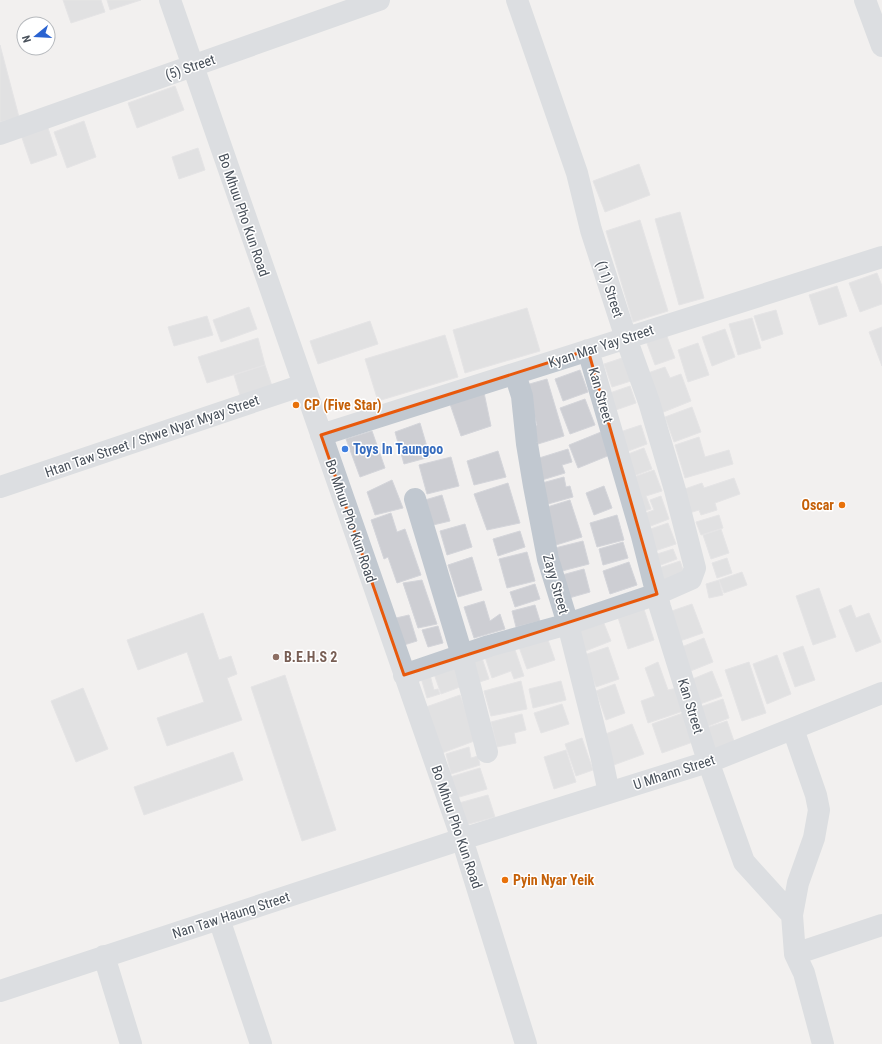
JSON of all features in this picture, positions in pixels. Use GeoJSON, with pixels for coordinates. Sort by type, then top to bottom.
{"type":"FeatureCollection","features":[{"type":"Feature","properties":{"kind":"street","name":"Bo Mhuu Pho Kun Road"},"geometry":{"type":"LineString","coordinates":[[170,0],[462,839],[526,1044]]}},
{"type":"Feature","properties":{"kind":"street","name":"(5) Street"},"geometry":{"type":"LineString","coordinates":[[0,134],[379,0]]}},
{"type":"Feature","properties":{"kind":"street","name":"(11) Street"},"geometry":{"type":"LineString","coordinates":[[517,0],[577,173],[591,230],[626,338],[649,402],[675,490],[695,568],[691,579],[657,594]]}},
{"type":"Feature","properties":{"kind":"street"},"geometry":{"type":"LineString","coordinates":[[865,0],[882,46]]}},
{"type":"Feature","properties":{"kind":"street","name":"Kyan Mar Yay Street"},"geometry":{"type":"LineString","coordinates":[[321,435],[882,257]]}},
{"type":"Feature","properties":{"kind":"street","name":"Kan Street"},"geometry":{"type":"LineString","coordinates":[[588,350],[642,536],[657,594],[708,761],[744,862],[792,915]]}},
{"type":"Feature","properties":{"kind":"street","name":"Zayy Street"},"geometry":{"type":"LineString","coordinates":[[515,374],[522,396],[529,458],[548,559],[568,624],[602,755],[609,793]]}},
{"type":"Feature","properties":{"kind":"street","name":"Htan Taw Street / Shwe Nyar Myay Street"},"geometry":{"type":"LineString","coordinates":[[0,487],[303,385]]}},
{"type":"Feature","properties":{"kind":"street"},"geometry":{"type":"LineString","coordinates":[[415,499],[462,655],[488,752]]}},
{"type":"Feature","properties":{"kind":"street"},"geometry":{"type":"LineString","coordinates":[[404,675],[489,646],[568,624],[657,594]]}},
{"type":"Feature","properties":{"kind":"street","name":"U Mhann Street"},"geometry":{"type":"LineString","coordinates":[[462,839],[708,761],[882,693]]}},
{"type":"Feature","properties":{"kind":"street"},"geometry":{"type":"LineString","coordinates":[[793,729],[816,795],[819,810],[814,838],[798,883],[792,915],[795,954],[804,973],[823,1044]]}},
{"type":"Feature","properties":{"kind":"street","name":"Nan Taw Haung Street"},"geometry":{"type":"LineString","coordinates":[[0,991],[462,839]]}},
{"type":"Feature","properties":{"kind":"street"},"geometry":{"type":"LineString","coordinates":[[219,919],[261,1044]]}},
{"type":"Feature","properties":{"kind":"street"},"geometry":{"type":"LineString","coordinates":[[795,954],[882,925]]}},
{"type":"Feature","properties":{"kind":"street"},"geometry":{"type":"LineString","coordinates":[[104,956],[131,1044]]}},
{"type":"Feature","properties":{"kind":"highlighted area"},"geometry":{"type":"Polygon","coordinates":[[[588,350],[657,594],[404,675],[321,435],[588,350]]]}},
{"type":"Feature","properties":{"kind":"building"},"geometry":{"type":"Polygon","coordinates":[[[63,0],[101,0],[105,12],[71,23],[63,0]]]}},
{"type":"Feature","properties":{"kind":"building"},"geometry":{"type":"Polygon","coordinates":[[[107,0],[141,0],[110,10],[107,0]]]}},
{"type":"Feature","properties":{"kind":"building"},"geometry":{"type":"Polygon","coordinates":[[[0,45],[19,117],[0,122],[0,45]]]}},
{"type":"Feature","properties":{"kind":"building"},"geometry":{"type":"Polygon","coordinates":[[[175,86],[184,110],[137,128],[128,103],[175,86]]]}},
{"type":"Feature","properties":{"kind":"building"},"geometry":{"type":"Polygon","coordinates":[[[84,121],[96,157],[67,168],[54,132],[84,121]]]}},
{"type":"Feature","properties":{"kind":"building"},"geometry":{"type":"Polygon","coordinates":[[[46,122],[57,155],[31,164],[20,132],[46,122]]]}},
{"type":"Feature","properties":{"kind":"building"},"geometry":{"type":"Polygon","coordinates":[[[198,148],[205,170],[179,179],[172,157],[198,148]]]}},
{"type":"Feature","properties":{"kind":"building"},"geometry":{"type":"Polygon","coordinates":[[[639,164],[650,195],[605,212],[593,181],[639,164]]]}},
{"type":"Feature","properties":{"kind":"building"},"geometry":{"type":"Polygon","coordinates":[[[680,212],[704,298],[679,305],[655,219],[680,212]]]}},
{"type":"Feature","properties":{"kind":"building"},"geometry":{"type":"Polygon","coordinates":[[[640,220],[668,311],[633,322],[606,231],[640,220]]]}},
{"type":"Feature","properties":{"kind":"building"},"geometry":{"type":"Polygon","coordinates":[[[877,273],[882,286],[882,304],[860,312],[849,283],[877,273]]]}},
{"type":"Feature","properties":{"kind":"building"},"geometry":{"type":"Polygon","coordinates":[[[837,286],[847,316],[819,325],[809,295],[837,286]]]}},
{"type":"Feature","properties":{"kind":"building"},"geometry":{"type":"Polygon","coordinates":[[[249,307],[257,329],[221,342],[213,320],[249,307]]]}},
{"type":"Feature","properties":{"kind":"building"},"geometry":{"type":"Polygon","coordinates":[[[527,308],[540,351],[465,373],[453,330],[527,308]]]}},
{"type":"Feature","properties":{"kind":"building"},"geometry":{"type":"Polygon","coordinates":[[[776,310],[783,334],[762,341],[754,316],[776,310]]]}},
{"type":"Feature","properties":{"kind":"building"},"geometry":{"type":"Polygon","coordinates":[[[207,316],[213,335],[174,346],[168,327],[207,316]]]}},
{"type":"Feature","properties":{"kind":"building"},"geometry":{"type":"Polygon","coordinates":[[[752,318],[761,348],[738,355],[729,324],[752,318]]]}},
{"type":"Feature","properties":{"kind":"building"},"geometry":{"type":"Polygon","coordinates":[[[370,321],[378,344],[318,364],[310,341],[370,321]]]}},
{"type":"Feature","properties":{"kind":"building"},"geometry":{"type":"Polygon","coordinates":[[[882,327],[882,366],[869,332],[882,327]]]}},
{"type":"Feature","properties":{"kind":"building"},"geometry":{"type":"Polygon","coordinates":[[[725,329],[735,357],[712,366],[702,337],[725,329]]]}},
{"type":"Feature","properties":{"kind":"building"},"geometry":{"type":"Polygon","coordinates":[[[665,331],[675,358],[655,365],[645,338],[665,331]]]}},
{"type":"Feature","properties":{"kind":"building"},"geometry":{"type":"Polygon","coordinates":[[[445,335],[458,377],[378,401],[365,359],[445,335]]]}},
{"type":"Feature","properties":{"kind":"building"},"geometry":{"type":"Polygon","coordinates":[[[258,338],[265,365],[207,383],[198,357],[258,338]]]}},
{"type":"Feature","properties":{"kind":"building"},"geometry":{"type":"Polygon","coordinates":[[[698,343],[709,375],[688,382],[678,350],[698,343]]]}},
{"type":"Feature","properties":{"kind":"building"},"geometry":{"type":"Polygon","coordinates":[[[622,358],[631,381],[612,387],[604,364],[622,358]]]}},
{"type":"Feature","properties":{"kind":"building"},"geometry":{"type":"Polygon","coordinates":[[[265,365],[274,392],[242,402],[234,375],[265,365]]]}},
{"type":"Feature","properties":{"kind":"building"},"geometry":{"type":"Polygon","coordinates":[[[665,367],[670,378],[681,374],[691,401],[661,413],[645,374],[665,367]]]}},
{"type":"Feature","properties":{"kind":"building"},"geometry":{"type":"Polygon","coordinates":[[[580,370],[588,392],[563,401],[555,379],[580,370]]]}},
{"type":"Feature","properties":{"kind":"building"},"geometry":{"type":"Polygon","coordinates":[[[547,379],[564,436],[538,444],[533,427],[537,425],[526,385],[547,379]]]}},
{"type":"Feature","properties":{"kind":"building"},"geometry":{"type":"Polygon","coordinates":[[[630,386],[636,403],[610,412],[604,395],[630,386]]]}},
{"type":"Feature","properties":{"kind":"building"},"geometry":{"type":"Polygon","coordinates":[[[483,388],[491,426],[461,436],[449,401],[483,388]]]}},
{"type":"Feature","properties":{"kind":"building"},"geometry":{"type":"Polygon","coordinates":[[[585,399],[595,425],[570,434],[560,408],[585,399]]]}},
{"type":"Feature","properties":{"kind":"building"},"geometry":{"type":"Polygon","coordinates":[[[692,407],[701,432],[674,442],[665,417],[692,407]]]}},
{"type":"Feature","properties":{"kind":"building"},"geometry":{"type":"Polygon","coordinates":[[[420,423],[430,457],[404,464],[395,432],[420,423]]]}},
{"type":"Feature","properties":{"kind":"building"},"geometry":{"type":"Polygon","coordinates":[[[641,425],[647,444],[623,453],[617,433],[641,425]]]}},
{"type":"Feature","properties":{"kind":"building"},"geometry":{"type":"Polygon","coordinates":[[[372,431],[385,468],[360,477],[346,439],[372,431]]]}},
{"type":"Feature","properties":{"kind":"building"},"geometry":{"type":"Polygon","coordinates":[[[601,432],[610,455],[578,468],[569,445],[601,432]]]}},
{"type":"Feature","properties":{"kind":"building"},"geometry":{"type":"Polygon","coordinates":[[[699,437],[705,457],[729,450],[733,464],[685,478],[675,445],[699,437]]]}},
{"type":"Feature","properties":{"kind":"building"},"geometry":{"type":"Polygon","coordinates":[[[644,448],[652,469],[631,477],[623,456],[644,448]]]}},
{"type":"Feature","properties":{"kind":"building"},"geometry":{"type":"Polygon","coordinates":[[[568,449],[572,462],[562,465],[565,473],[542,480],[536,459],[568,449]]]}},
{"type":"Feature","properties":{"kind":"building"},"geometry":{"type":"Polygon","coordinates":[[[498,451],[506,477],[474,485],[467,461],[498,451]]]}},
{"type":"Feature","properties":{"kind":"building"},"geometry":{"type":"Polygon","coordinates":[[[451,457],[459,486],[427,494],[419,465],[451,457]]]}},
{"type":"Feature","properties":{"kind":"building"},"geometry":{"type":"Polygon","coordinates":[[[654,470],[662,491],[646,496],[651,509],[641,512],[628,479],[654,470]]]}},
{"type":"Feature","properties":{"kind":"building"},"geometry":{"type":"Polygon","coordinates":[[[564,477],[566,487],[570,486],[573,497],[548,504],[542,483],[564,477]]]}},
{"type":"Feature","properties":{"kind":"building"},"geometry":{"type":"Polygon","coordinates":[[[734,478],[740,494],[715,503],[717,510],[701,515],[699,510],[686,514],[682,490],[702,483],[704,488],[734,478]]]}},
{"type":"Feature","properties":{"kind":"building"},"geometry":{"type":"Polygon","coordinates":[[[392,480],[403,508],[375,515],[367,492],[392,480]]]}},
{"type":"Feature","properties":{"kind":"building"},"geometry":{"type":"Polygon","coordinates":[[[508,483],[520,523],[487,530],[474,494],[508,483]]]}},
{"type":"Feature","properties":{"kind":"building"},"geometry":{"type":"Polygon","coordinates":[[[604,486],[612,508],[594,515],[586,493],[604,486]]]}},
{"type":"Feature","properties":{"kind":"building"},"geometry":{"type":"Polygon","coordinates":[[[442,495],[450,521],[433,525],[425,500],[442,495]]]}},
{"type":"Feature","properties":{"kind":"building"},"geometry":{"type":"Polygon","coordinates":[[[661,496],[669,519],[648,527],[643,514],[654,510],[650,500],[661,496]]]}},
{"type":"Feature","properties":{"kind":"building"},"geometry":{"type":"Polygon","coordinates":[[[570,500],[582,537],[556,545],[544,508],[570,500]]]}},
{"type":"Feature","properties":{"kind":"building"},"geometry":{"type":"Polygon","coordinates":[[[391,513],[397,532],[405,529],[421,575],[397,583],[388,557],[384,559],[371,520],[391,513]]]}},
{"type":"Feature","properties":{"kind":"building"},"geometry":{"type":"Polygon","coordinates":[[[617,515],[624,540],[597,547],[590,523],[617,515]]]}},
{"type":"Feature","properties":{"kind":"building"},"geometry":{"type":"Polygon","coordinates":[[[719,515],[723,528],[701,535],[696,522],[719,515]]]}},
{"type":"Feature","properties":{"kind":"building"},"geometry":{"type":"Polygon","coordinates":[[[668,523],[676,544],[652,552],[645,531],[668,523]]]}},
{"type":"Feature","properties":{"kind":"building"},"geometry":{"type":"Polygon","coordinates":[[[465,524],[472,547],[447,555],[440,531],[465,524]]]}},
{"type":"Feature","properties":{"kind":"building"},"geometry":{"type":"Polygon","coordinates":[[[721,529],[729,553],[711,559],[703,535],[721,529]]]}},
{"type":"Feature","properties":{"kind":"building"},"geometry":{"type":"Polygon","coordinates":[[[520,531],[525,547],[498,556],[493,539],[520,531]]]}},
{"type":"Feature","properties":{"kind":"building"},"geometry":{"type":"Polygon","coordinates":[[[583,541],[589,564],[562,571],[555,548],[583,541]]]}},
{"type":"Feature","properties":{"kind":"building"},"geometry":{"type":"Polygon","coordinates":[[[623,542],[628,558],[603,565],[599,549],[623,542]]]}},
{"type":"Feature","properties":{"kind":"building"},"geometry":{"type":"Polygon","coordinates":[[[673,549],[677,559],[658,566],[654,555],[673,549]]]}},
{"type":"Feature","properties":{"kind":"building"},"geometry":{"type":"Polygon","coordinates":[[[527,552],[535,581],[507,588],[499,559],[527,552]]]}},
{"type":"Feature","properties":{"kind":"building"},"geometry":{"type":"Polygon","coordinates":[[[472,557],[482,590],[458,597],[448,565],[472,557]]]}},
{"type":"Feature","properties":{"kind":"building"},"geometry":{"type":"Polygon","coordinates":[[[727,558],[732,573],[717,578],[712,563],[727,558]]]}},
{"type":"Feature","properties":{"kind":"building"},"geometry":{"type":"Polygon","coordinates":[[[680,561],[686,578],[662,586],[656,569],[680,561]]]}},
{"type":"Feature","properties":{"kind":"building"},"geometry":{"type":"Polygon","coordinates":[[[629,562],[637,585],[610,594],[603,571],[629,562]]]}},
{"type":"Feature","properties":{"kind":"building"},"geometry":{"type":"Polygon","coordinates":[[[584,569],[590,592],[569,598],[562,575],[584,569]]]}},
{"type":"Feature","properties":{"kind":"building"},"geometry":{"type":"Polygon","coordinates":[[[742,572],[747,585],[724,593],[719,580],[742,572]]]}},
{"type":"Feature","properties":{"kind":"building"},"geometry":{"type":"Polygon","coordinates":[[[422,580],[437,624],[418,628],[403,583],[422,580]]]}},
{"type":"Feature","properties":{"kind":"building"},"geometry":{"type":"Polygon","coordinates":[[[719,580],[723,595],[709,598],[706,584],[719,580]]]}},
{"type":"Feature","properties":{"kind":"building"},"geometry":{"type":"Polygon","coordinates":[[[535,584],[540,599],[515,607],[510,592],[535,584]]]}},
{"type":"Feature","properties":{"kind":"building"},"geometry":{"type":"Polygon","coordinates":[[[819,588],[836,637],[813,645],[796,596],[819,588]]]}},
{"type":"Feature","properties":{"kind":"building"},"geometry":{"type":"Polygon","coordinates":[[[484,601],[490,621],[500,614],[505,629],[474,638],[464,607],[484,601]]]}},
{"type":"Feature","properties":{"kind":"building"},"geometry":{"type":"Polygon","coordinates":[[[642,603],[654,640],[628,649],[616,611],[642,603]]]}},
{"type":"Feature","properties":{"kind":"building"},"geometry":{"type":"Polygon","coordinates":[[[692,604],[703,633],[677,642],[666,613],[692,604]]]}},
{"type":"Feature","properties":{"kind":"building"},"geometry":{"type":"Polygon","coordinates":[[[535,605],[540,621],[516,627],[512,611],[535,605]]]}},
{"type":"Feature","properties":{"kind":"building"},"geometry":{"type":"Polygon","coordinates":[[[851,605],[856,618],[869,613],[881,642],[856,652],[839,610],[851,605]]]}},
{"type":"Feature","properties":{"kind":"building"},"geometry":{"type":"Polygon","coordinates":[[[203,613],[219,660],[231,656],[237,674],[227,678],[242,720],[167,746],[157,718],[204,702],[187,652],[138,670],[127,640],[203,613]]]}},
{"type":"Feature","properties":{"kind":"building"},"geometry":{"type":"Polygon","coordinates":[[[409,615],[417,641],[404,645],[396,618],[409,615]]]}},
{"type":"Feature","properties":{"kind":"building"},"geometry":{"type":"Polygon","coordinates":[[[601,616],[611,641],[583,652],[573,627],[601,616]]]}},
{"type":"Feature","properties":{"kind":"building"},"geometry":{"type":"Polygon","coordinates":[[[438,626],[443,643],[428,647],[422,630],[438,626]]]}},
{"type":"Feature","properties":{"kind":"building"},"geometry":{"type":"Polygon","coordinates":[[[547,637],[555,660],[527,669],[519,647],[547,637]]]}},
{"type":"Feature","properties":{"kind":"building"},"geometry":{"type":"Polygon","coordinates":[[[704,638],[713,662],[688,672],[679,648],[704,638]]]}},
{"type":"Feature","properties":{"kind":"building"},"geometry":{"type":"Polygon","coordinates":[[[512,641],[524,676],[514,679],[511,671],[492,678],[483,651],[512,641]]]}},
{"type":"Feature","properties":{"kind":"building"},"geometry":{"type":"Polygon","coordinates":[[[803,646],[815,680],[795,687],[783,653],[803,646]]]}},
{"type":"Feature","properties":{"kind":"building"},"geometry":{"type":"Polygon","coordinates":[[[608,647],[619,679],[596,687],[584,655],[608,647]]]}},
{"type":"Feature","properties":{"kind":"building"},"geometry":{"type":"Polygon","coordinates":[[[480,652],[489,679],[473,684],[464,657],[480,652]]]}},
{"type":"Feature","properties":{"kind":"building"},"geometry":{"type":"Polygon","coordinates":[[[777,655],[791,694],[767,704],[753,664],[777,655]]]}},
{"type":"Feature","properties":{"kind":"building"},"geometry":{"type":"Polygon","coordinates":[[[459,657],[468,684],[441,694],[432,668],[459,657]]]}},
{"type":"Feature","properties":{"kind":"building"},"geometry":{"type":"Polygon","coordinates":[[[658,662],[668,690],[682,687],[689,709],[648,723],[641,701],[655,696],[645,668],[658,662]]]}},
{"type":"Feature","properties":{"kind":"building"},"geometry":{"type":"Polygon","coordinates":[[[749,662],[766,713],[742,721],[725,670],[749,662]]]}},
{"type":"Feature","properties":{"kind":"building"},"geometry":{"type":"Polygon","coordinates":[[[712,671],[722,696],[700,704],[690,680],[712,671]]]}},
{"type":"Feature","properties":{"kind":"building"},"geometry":{"type":"Polygon","coordinates":[[[285,675],[336,830],[302,841],[251,687],[285,675]]]}},
{"type":"Feature","properties":{"kind":"building"},"geometry":{"type":"Polygon","coordinates":[[[430,675],[434,690],[438,689],[440,694],[427,698],[421,678],[430,675]]]}},
{"type":"Feature","properties":{"kind":"building"},"geometry":{"type":"Polygon","coordinates":[[[521,681],[527,709],[491,716],[484,691],[521,681]]]}},
{"type":"Feature","properties":{"kind":"building"},"geometry":{"type":"Polygon","coordinates":[[[561,681],[566,700],[533,708],[529,689],[561,681]]]}},
{"type":"Feature","properties":{"kind":"building"},"geometry":{"type":"Polygon","coordinates":[[[615,684],[625,713],[606,720],[596,691],[615,684]]]}},
{"type":"Feature","properties":{"kind":"building"},"geometry":{"type":"Polygon","coordinates":[[[83,688],[108,749],[76,762],[51,701],[83,688]]]}},
{"type":"Feature","properties":{"kind":"building"},"geometry":{"type":"Polygon","coordinates":[[[460,695],[477,740],[442,753],[426,707],[460,695]]]}},
{"type":"Feature","properties":{"kind":"building"},"geometry":{"type":"Polygon","coordinates":[[[723,699],[729,718],[706,727],[700,707],[723,699]]]}},
{"type":"Feature","properties":{"kind":"building"},"geometry":{"type":"Polygon","coordinates":[[[562,704],[569,724],[541,733],[534,713],[562,704]]]}},
{"type":"Feature","properties":{"kind":"building"},"geometry":{"type":"Polygon","coordinates":[[[683,713],[693,742],[662,753],[652,724],[683,713]]]}},
{"type":"Feature","properties":{"kind":"building"},"geometry":{"type":"Polygon","coordinates":[[[522,714],[526,730],[514,733],[516,743],[497,747],[491,722],[522,714]]]}},
{"type":"Feature","properties":{"kind":"building"},"geometry":{"type":"Polygon","coordinates":[[[727,721],[735,744],[711,752],[703,729],[727,721]]]}},
{"type":"Feature","properties":{"kind":"building"},"geometry":{"type":"Polygon","coordinates":[[[632,724],[644,754],[611,766],[600,736],[632,724]]]}},
{"type":"Feature","properties":{"kind":"building"},"geometry":{"type":"Polygon","coordinates":[[[582,738],[593,770],[576,776],[565,744],[582,738]]]}},
{"type":"Feature","properties":{"kind":"building"},"geometry":{"type":"Polygon","coordinates":[[[469,747],[471,758],[478,756],[480,765],[451,774],[446,754],[469,747]]]}},
{"type":"Feature","properties":{"kind":"building"},"geometry":{"type":"Polygon","coordinates":[[[566,750],[576,782],[554,789],[544,757],[566,750]]]}},
{"type":"Feature","properties":{"kind":"building"},"geometry":{"type":"Polygon","coordinates":[[[233,752],[243,780],[144,815],[134,787],[233,752]]]}},
{"type":"Feature","properties":{"kind":"building"},"geometry":{"type":"Polygon","coordinates":[[[480,768],[487,789],[456,798],[450,777],[480,768]]]}},
{"type":"Feature","properties":{"kind":"building"},"geometry":{"type":"Polygon","coordinates":[[[488,795],[495,817],[465,825],[459,803],[488,795]]]}},
{"type":"Feature","properties":{"kind":"place","name":"CP (Five Star)"},"geometry":{"type":"Point","coordinates":[296,405]}},
{"type":"Feature","properties":{"kind":"place","name":"Toys In Taungoo"},"geometry":{"type":"Point","coordinates":[345,449]}},
{"type":"Feature","properties":{"kind":"place","name":"Oscar"},"geometry":{"type":"Point","coordinates":[842,505]}},
{"type":"Feature","properties":{"kind":"place","name":"B.E.H.S 2"},"geometry":{"type":"Point","coordinates":[276,657]}},
{"type":"Feature","properties":{"kind":"place","name":"Pyin Nyar Yeik"},"geometry":{"type":"Point","coordinates":[505,880]}}]}
